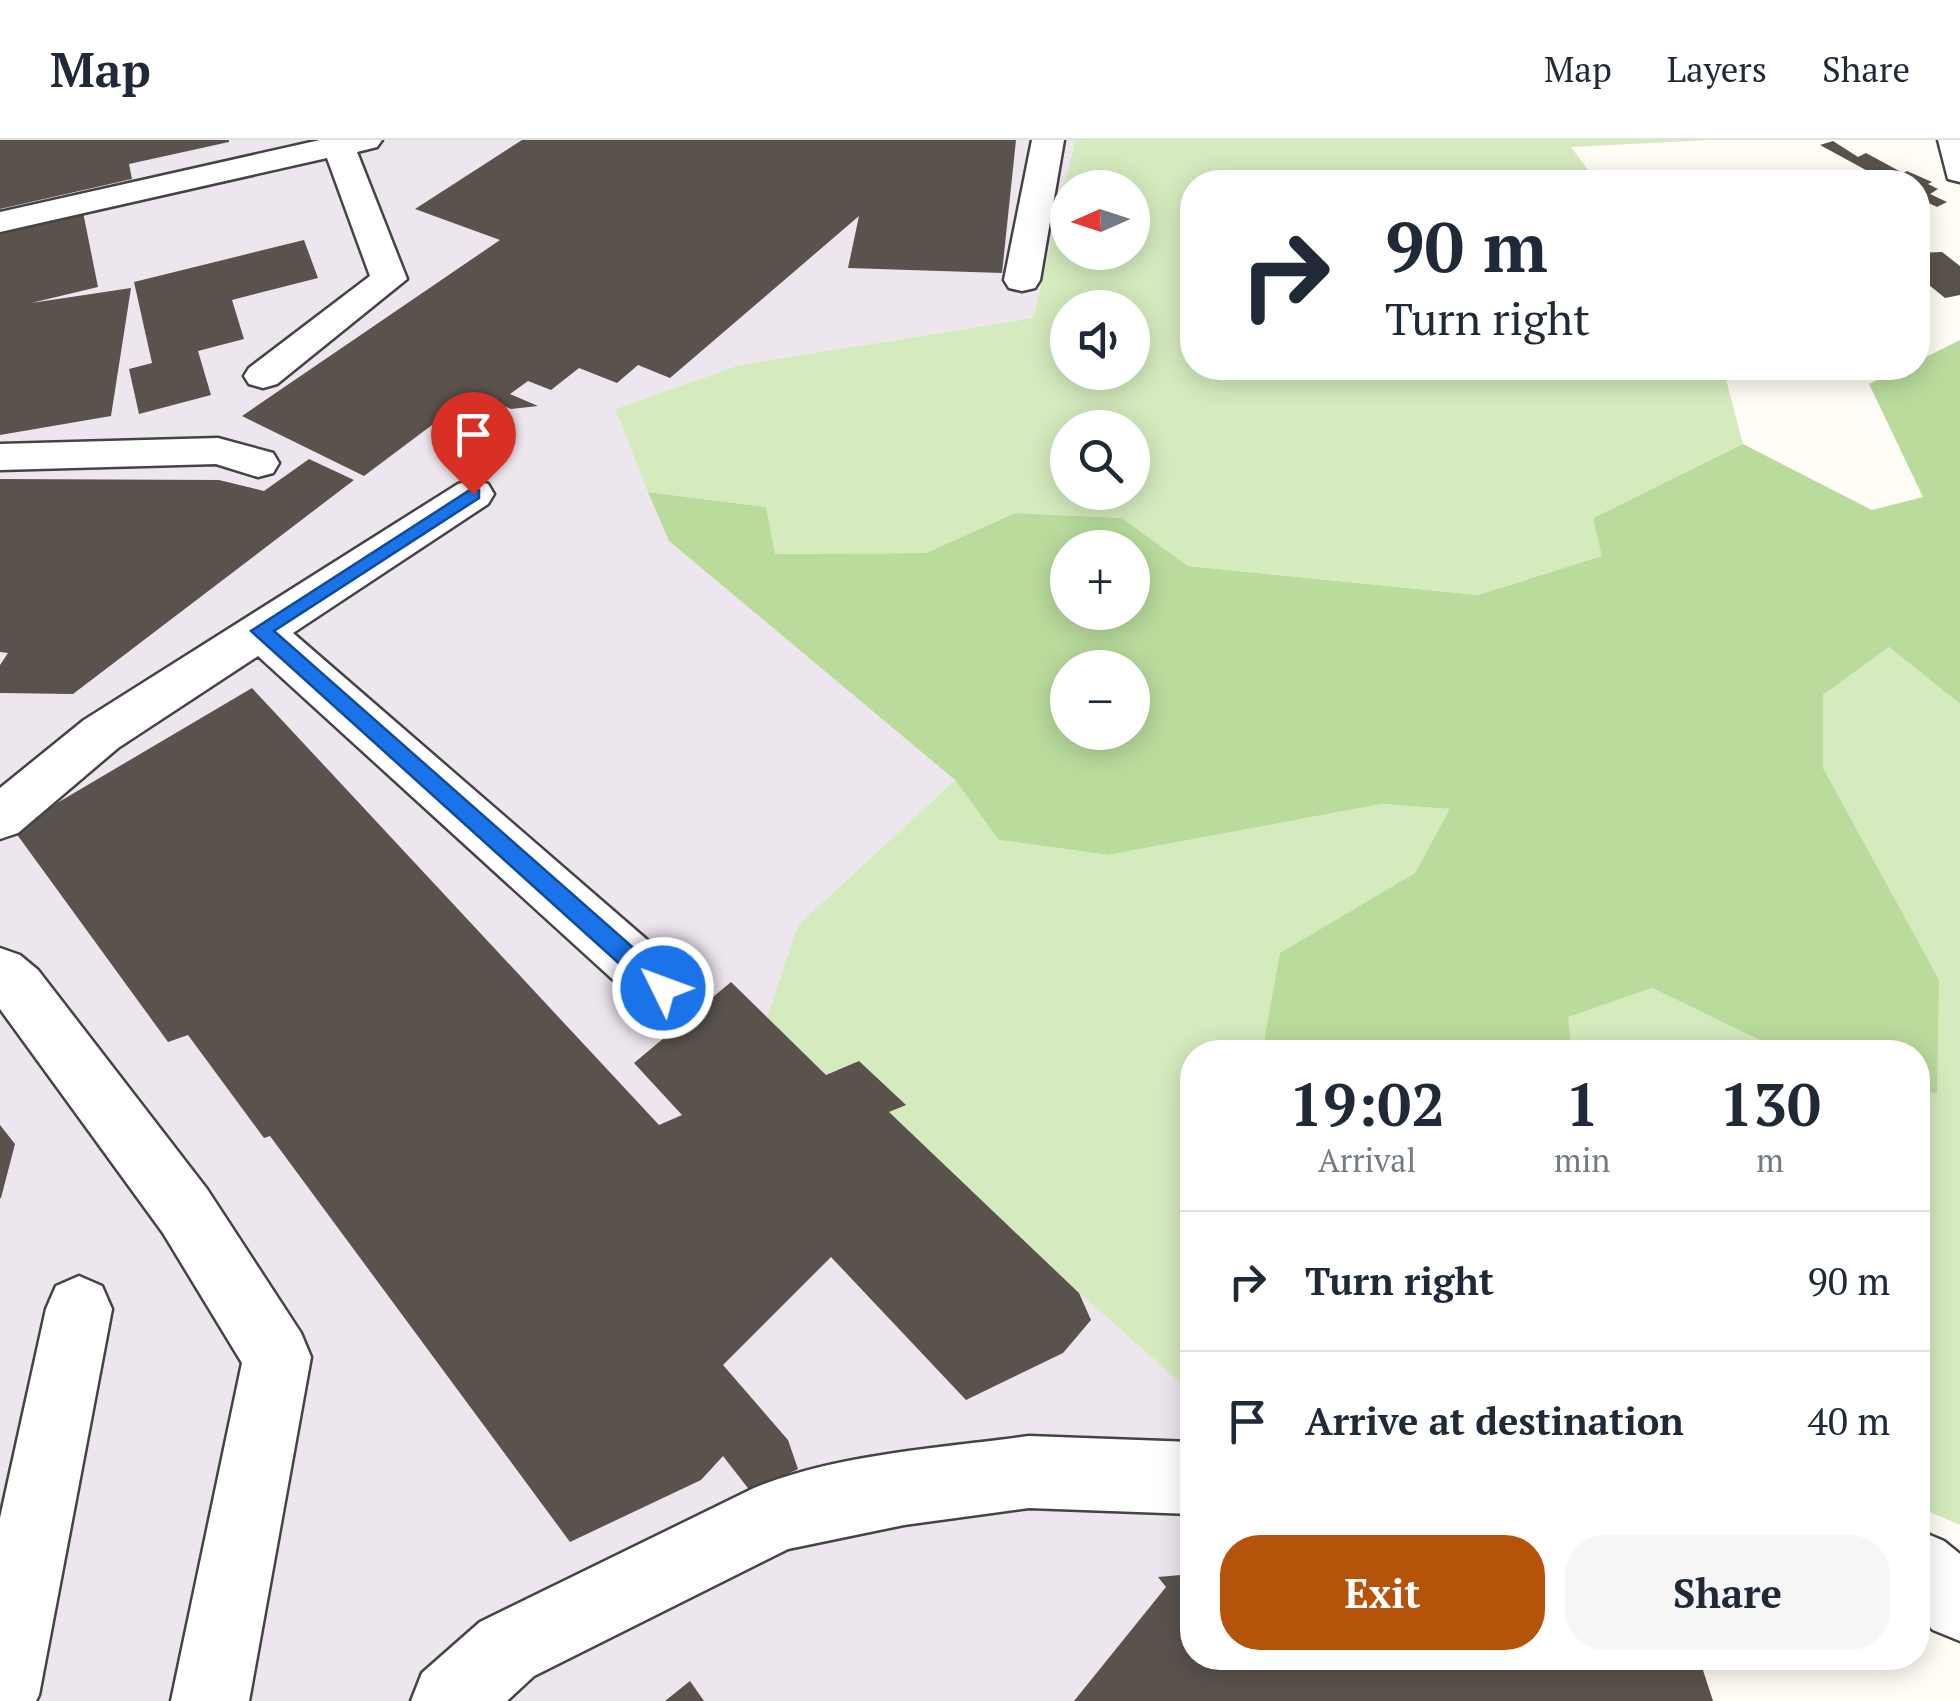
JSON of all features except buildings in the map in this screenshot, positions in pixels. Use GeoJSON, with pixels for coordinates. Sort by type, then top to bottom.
{"type":"FeatureCollection","features":[{"type":"Feature","properties":{"kind":"street"},"geometry":{"type":"LineString","coordinates":[[1022,280],[1048,140]]}},
{"type":"Feature","properties":{"kind":"street"},"geometry":{"type":"LineString","coordinates":[[1954,140],[1960,172]]}},
{"type":"Feature","properties":{"kind":"street"},"geometry":{"type":"LineString","coordinates":[[0,222],[346,142],[389,279],[263,376]]}},
{"type":"Feature","properties":{"kind":"street"},"geometry":{"type":"LineString","coordinates":[[0,456],[218,451],[258,463]]}},
{"type":"Feature","properties":{"kind":"street"},"geometry":{"type":"LineString","coordinates":[[0,818],[101,734],[473,494]]}},
{"type":"Feature","properties":{"kind":"street"},"geometry":{"type":"LineString","coordinates":[[261,631],[663,988]]}},
{"type":"Feature","properties":{"kind":"street"},"geometry":{"type":"LineString","coordinates":[[0,973],[18,988],[186,1212],[277,1357],[210,1701]]}},
{"type":"Feature","properties":{"kind":"street"},"geometry":{"type":"LineString","coordinates":[[0,1695],[79,1309]]}},
{"type":"Feature","properties":{"kind":"street"},"geometry":{"type":"LineString","coordinates":[[450,1701],[507,1650],[780,1514],[904,1489],[1030,1472],[1180,1478]]}},
{"type":"Feature","properties":{"kind":"street"},"geometry":{"type":"LineString","coordinates":[[1930,1577],[1960,1603]]}},
{"type":"Feature","properties":{"kind":"shaded area"},"geometry":{"type":"Polygon","coordinates":[[[0,140],[1075,140],[1068,170],[1050,170],[1050,246],[1033,318],[739,365],[615,409],[669,541],[955,780],[798,925],[859,1061],[906,1105],[890,1113],[1079,1293],[1180,1382],[1180,1670],[1703,1670],[1713,1701],[0,1701],[0,140]]]}},
{"type":"Feature","properties":{"kind":"green space"},"geometry":{"type":"Polygon","coordinates":[[[1075,140],[1710,140],[1571,147],[1588,170],[1180,170],[1180,380],[1726,380],[1743,444],[1593,518],[1603,556],[1478,595],[1188,566],[1150,538],[1150,530],[1138,530],[1122,518],[1015,513],[926,553],[775,554],[765,507],[648,492],[615,409],[739,365],[1033,318],[1050,246],[1050,270],[1150,270],[1150,170],[1068,170],[1075,140]]]}},
{"type":"Feature","properties":{"kind":"green space"},"geometry":{"type":"Polygon","coordinates":[[[1960,340],[1960,704],[1889,647],[1823,695],[1823,768],[1939,980],[1937,1094],[1930,1092],[1930,1040],[1759,1040],[1652,988],[1568,1017],[1571,1040],[1264,1040],[1280,953],[1415,873],[1450,809],[1382,804],[1108,855],[999,840],[955,780],[669,541],[648,492],[766,507],[775,554],[926,553],[1015,513],[1122,518],[1138,530],[1050,530],[1050,630],[1150,630],[1150,538],[1188,566],[1478,595],[1602,556],[1593,518],[1743,444],[1872,510],[1923,497],[1869,384],[1878,380],[1930,380],[1930,355],[1960,340]]]}},
{"type":"Feature","properties":{"kind":"green space"},"geometry":{"type":"Polygon","coordinates":[[[1889,647],[1960,704],[1960,1525],[1930,1512],[1930,1092],[1936,1094],[1930,1077],[1930,1040],[1917,1040],[1823,768],[1823,695],[1889,647]]]}},
{"type":"Feature","properties":{"kind":"green space"},"geometry":{"type":"Polygon","coordinates":[[[955,780],[1000,840],[1108,855],[1382,804],[1451,809],[1415,873],[1281,953],[1264,1040],[1180,1040],[1180,1382],[1079,1293],[889,1112],[905,1105],[859,1061],[826,1075],[767,1018],[798,925],[955,780]]]}},
{"type":"Feature","properties":{"kind":"green space"},"geometry":{"type":"Polygon","coordinates":[[[1652,988],[1759,1040],[1570,1040],[1567,1017],[1652,988]]]}},
{"type":"Feature","properties":{"kind":"route"},"geometry":{"type":"LineString","coordinates":[[473,494],[261,631],[663,988]]}}]}
